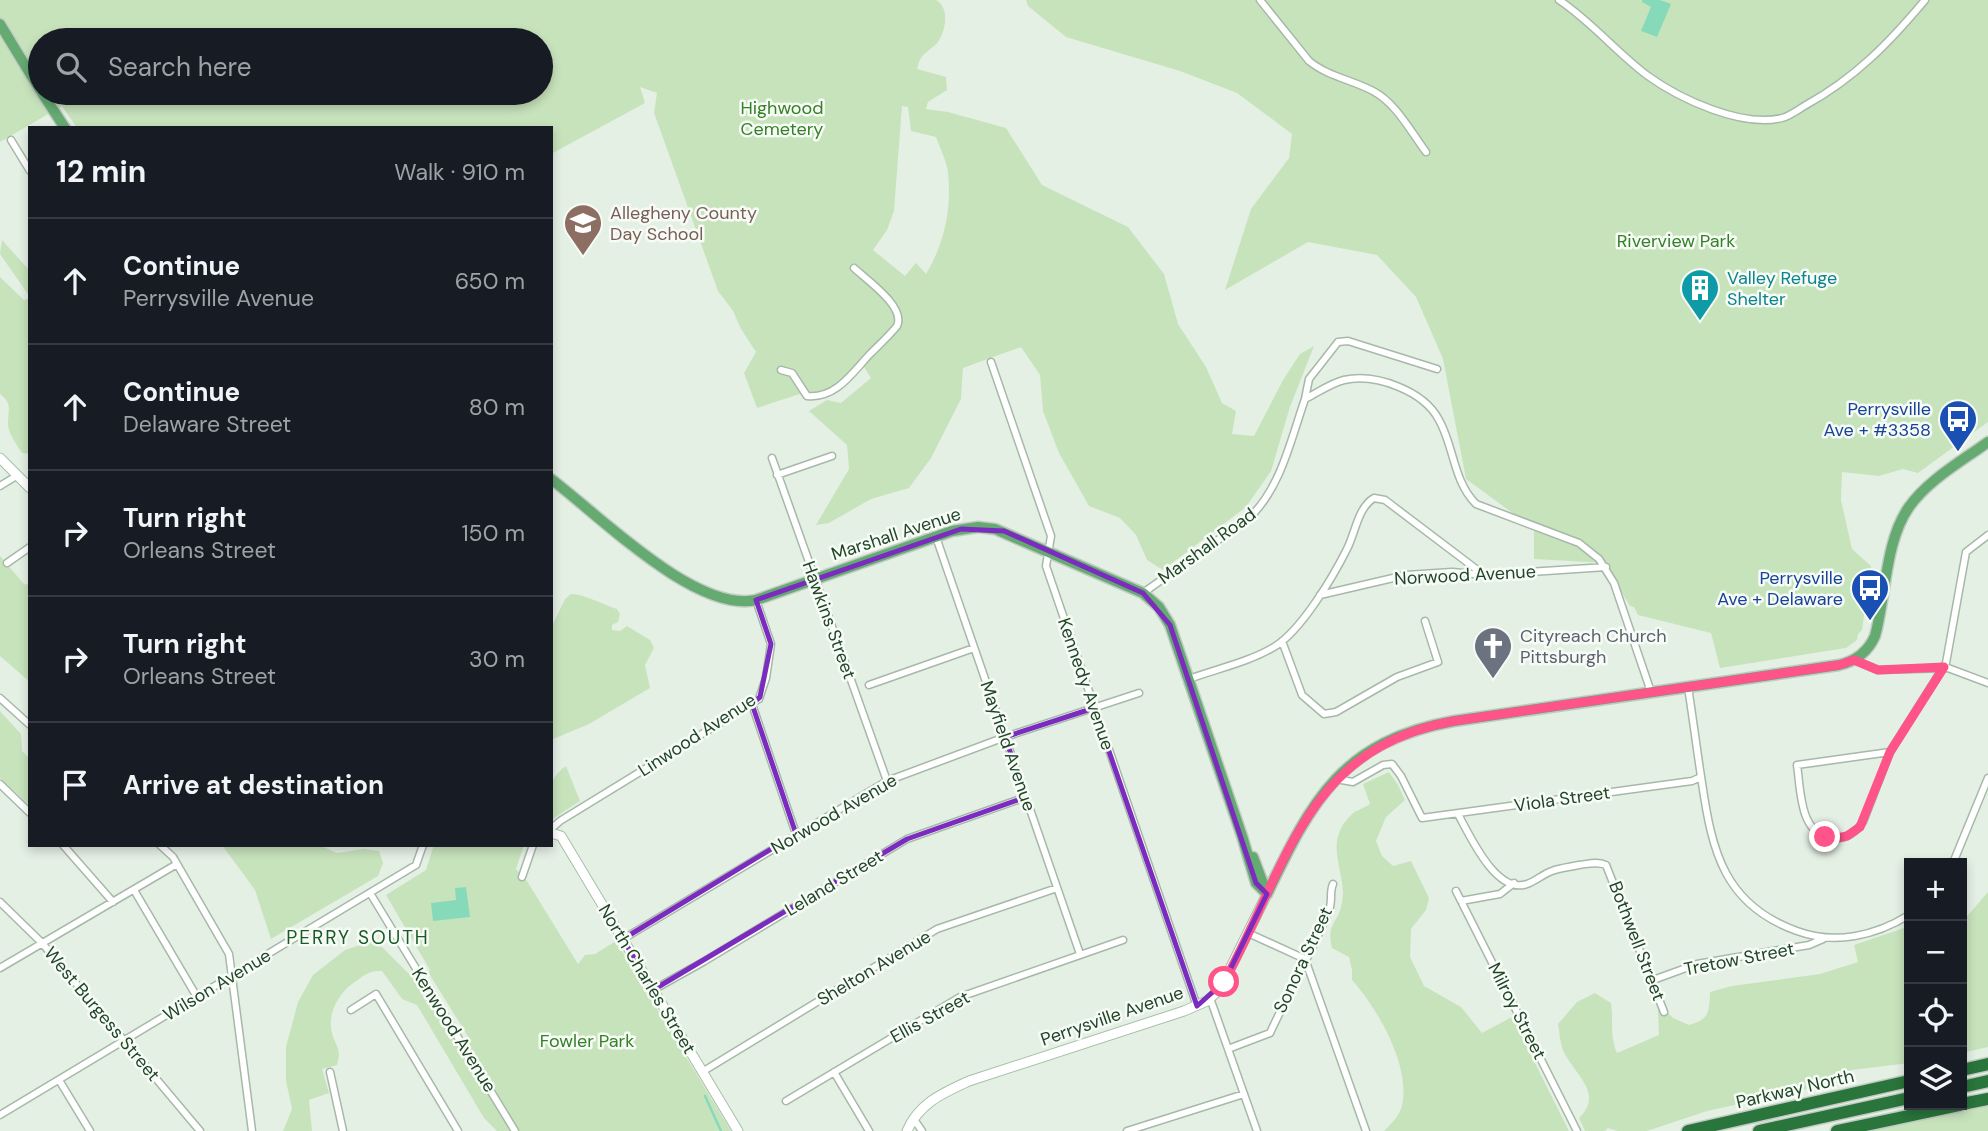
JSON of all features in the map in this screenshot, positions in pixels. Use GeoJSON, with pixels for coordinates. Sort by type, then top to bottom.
{"type":"FeatureCollection","features":[{"type":"Feature","properties":{"kind":"highway"},"geometry":{"type":"LineString","coordinates":[[1967,1069],[1988,1064]]}},
{"type":"Feature","properties":{"kind":"highway"},"geometry":{"type":"LineString","coordinates":[[1967,1086],[1988,1081]]}},
{"type":"Feature","properties":{"kind":"highway","name":"Parkway North"},"geometry":{"type":"LineString","coordinates":[[1688,1131],[1904,1082]]}},
{"type":"Feature","properties":{"kind":"highway"},"geometry":{"type":"LineString","coordinates":[[1759,1131],[1904,1099]]}},
{"type":"Feature","properties":{"kind":"highway"},"geometry":{"type":"LineString","coordinates":[[1967,1104],[1988,1099]]}},
{"type":"Feature","properties":{"kind":"highway"},"geometry":{"type":"LineString","coordinates":[[1837,1131],[1937,1110]]}},
{"type":"Feature","properties":{"kind":"main road"},"geometry":{"type":"LineString","coordinates":[[0,24],[28,70]]}},
{"type":"Feature","properties":{"kind":"main road"},"geometry":{"type":"LineString","coordinates":[[50,105],[64,126]]}},
{"type":"Feature","properties":{"kind":"main road"},"geometry":{"type":"LineString","coordinates":[[1854,660],[1865,652],[1875,636],[1895,535],[1908,508],[1928,486],[1988,442]]}},
{"type":"Feature","properties":{"kind":"main road"},"geometry":{"type":"LineString","coordinates":[[0,457],[28,486]]}},
{"type":"Feature","properties":{"kind":"main road","name":"Marshall Avenue"},"geometry":{"type":"LineString","coordinates":[[553,481],[665,570],[722,598],[736,602],[756,600],[961,529],[986,527],[1004,531],[1143,593],[1159,607],[1167,619],[1256,883],[1267,894]]}},
{"type":"Feature","properties":{"kind":"main road","name":"Perrysville Avenue"},"geometry":{"type":"LineString","coordinates":[[907,1131],[921,1108],[937,1096],[970,1082],[1197,1006],[1210,999],[1224,982],[1310,811],[1336,779],[1378,746],[1428,726],[1839,665],[1854,660]]}},
{"type":"Feature","properties":{"kind":"main road","name":"North Charles Street"},"geometry":{"type":"LineString","coordinates":[[553,832],[561,836],[738,1131]]}},
{"type":"Feature","properties":{"kind":"main road","name":"Marshall Avenue"},"geometry":{"type":"LineString","coordinates":[[1242,836],[1256,863],[1267,894]]}},
{"type":"Feature","properties":{"kind":"main road"},"geometry":{"type":"LineString","coordinates":[[1256,863],[1268,868],[1282,864]]}},
{"type":"Feature","properties":{"kind":"street"},"geometry":{"type":"LineString","coordinates":[[1260,0],[1309,61],[1317,68],[1374,91],[1387,101],[1426,152]]}},
{"type":"Feature","properties":{"kind":"street"},"geometry":{"type":"LineString","coordinates":[[1559,0],[1580,14],[1654,80],[1686,99],[1748,119],[1783,118],[1829,92],[1851,77],[1896,34],[1925,0]]}},
{"type":"Feature","properties":{"kind":"street"},"geometry":{"type":"LineString","coordinates":[[11,140],[28,169]]}},
{"type":"Feature","properties":{"kind":"street"},"geometry":{"type":"LineString","coordinates":[[781,370],[792,373],[807,396],[824,395],[850,376],[897,326],[899,314],[893,305],[853,268]]}},
{"type":"Feature","properties":{"kind":"street","name":"Marshall Road"},"geometry":{"type":"LineString","coordinates":[[1143,593],[1260,508],[1276,479],[1305,399],[1309,379],[1338,342],[1348,341],[1437,369]]}},
{"type":"Feature","properties":{"kind":"street","name":"Kennedy Avenue"},"geometry":{"type":"LineString","coordinates":[[991,362],[1051,536],[1045,566],[1197,1006]]}},
{"type":"Feature","properties":{"kind":"street"},"geometry":{"type":"LineString","coordinates":[[1305,399],[1343,380],[1363,379],[1393,385],[1418,395],[1440,421],[1461,480],[1469,497],[1476,504],[1579,543],[1593,552],[1606,567],[1614,583],[1651,692]]}},
{"type":"Feature","properties":{"kind":"street"},"geometry":{"type":"LineString","coordinates":[[777,475],[832,456]]}},
{"type":"Feature","properties":{"kind":"street","name":"Hawkins Street"},"geometry":{"type":"LineString","coordinates":[[772,458],[887,781]]}},
{"type":"Feature","properties":{"kind":"street"},"geometry":{"type":"LineString","coordinates":[[0,486],[18,475]]}},
{"type":"Feature","properties":{"kind":"street"},"geometry":{"type":"LineString","coordinates":[[1189,679],[1264,652],[1282,641],[1320,595],[1348,548],[1371,500],[1385,500],[1484,575]]}},
{"type":"Feature","properties":{"kind":"street"},"geometry":{"type":"LineString","coordinates":[[1890,752],[1797,765],[1808,822],[1820,834],[1842,838],[1856,831],[1863,822],[1890,752],[1946,663],[1966,552],[1988,535]]}},
{"type":"Feature","properties":{"kind":"street","name":"Mayfield Avenue"},"geometry":{"type":"LineString","coordinates":[[936,537],[1080,954]]}},
{"type":"Feature","properties":{"kind":"street"},"geometry":{"type":"LineString","coordinates":[[7,563],[28,548]]}},
{"type":"Feature","properties":{"kind":"street","name":"Norwood Avenue"},"geometry":{"type":"LineString","coordinates":[[1320,595],[1406,575],[1452,572],[1484,575],[1606,567]]}},
{"type":"Feature","properties":{"kind":"street","name":"Linwood Avenue"},"geometry":{"type":"LineString","coordinates":[[553,829],[569,815],[759,699],[771,648],[756,600]]}},
{"type":"Feature","properties":{"kind":"street"},"geometry":{"type":"LineString","coordinates":[[1282,641],[1301,695],[1324,714],[1336,712],[1396,677],[1438,662],[1425,621]]}},
{"type":"Feature","properties":{"kind":"street"},"geometry":{"type":"LineString","coordinates":[[869,685],[974,648]]}},
{"type":"Feature","properties":{"kind":"street"},"geometry":{"type":"LineString","coordinates":[[1854,660],[1878,670],[1944,667],[1956,669],[1988,683]]}},
{"type":"Feature","properties":{"kind":"street"},"geometry":{"type":"LineString","coordinates":[[1688,687],[1709,834],[1717,857],[1742,896],[1772,920],[1806,934],[1825,938],[1860,936],[1904,918]]}},
{"type":"Feature","properties":{"kind":"street","name":"Norwood Avenue"},"geometry":{"type":"LineString","coordinates":[[623,939],[887,781],[1005,737],[1139,693]]}},
{"type":"Feature","properties":{"kind":"street"},"geometry":{"type":"LineString","coordinates":[[0,698],[28,724]]}},
{"type":"Feature","properties":{"kind":"street"},"geometry":{"type":"LineString","coordinates":[[752,704],[796,834]]}},
{"type":"Feature","properties":{"kind":"street","name":"Viola Street"},"geometry":{"type":"LineString","coordinates":[[1336,779],[1353,782],[1382,765],[1392,764],[1401,775],[1422,818],[1681,783],[1701,777]]}},
{"type":"Feature","properties":{"kind":"street"},"geometry":{"type":"LineString","coordinates":[[1956,858],[1988,778]]}},
{"type":"Feature","properties":{"kind":"street"},"geometry":{"type":"LineString","coordinates":[[0,784],[28,811]]}},
{"type":"Feature","properties":{"kind":"street","name":"Leland Street"},"geometry":{"type":"LineString","coordinates":[[653,990],[907,839],[1026,797]]}},
{"type":"Feature","properties":{"kind":"street"},"geometry":{"type":"LineString","coordinates":[[1458,814],[1483,860],[1492,871],[1514,884],[1500,894],[1461,901]]}},
{"type":"Feature","properties":{"kind":"street"},"geometry":{"type":"LineString","coordinates":[[65,847],[113,902]]}},
{"type":"Feature","properties":{"kind":"street"},"geometry":{"type":"LineString","coordinates":[[162,847],[177,864],[229,954],[252,1131]]}},
{"type":"Feature","properties":{"kind":"street","name":"Wilson Avenue"},"geometry":{"type":"LineString","coordinates":[[0,1115],[416,865],[422,847]]}},
{"type":"Feature","properties":{"kind":"street"},"geometry":{"type":"LineString","coordinates":[[522,877],[532,847]]}},
{"type":"Feature","properties":{"kind":"street","name":"Bothwell Street"},"geometry":{"type":"LineString","coordinates":[[1514,884],[1525,884],[1551,871],[1570,867],[1597,862],[1606,865],[1664,1013]]}},
{"type":"Feature","properties":{"kind":"street"},"geometry":{"type":"LineString","coordinates":[[0,968],[177,864]]}},
{"type":"Feature","properties":{"kind":"street","name":"Sonora Street"},"geometry":{"type":"LineString","coordinates":[[1228,1049],[1270,1033],[1318,937],[1331,905],[1329,892],[1333,884]]}},
{"type":"Feature","properties":{"kind":"street","name":"Shelton Avenue"},"geometry":{"type":"LineString","coordinates":[[702,1072],[937,929],[1057,888]]}},
{"type":"Feature","properties":{"kind":"street"},"geometry":{"type":"LineString","coordinates":[[134,890],[198,997]]}},
{"type":"Feature","properties":{"kind":"street","name":"Milroy Street"},"geometry":{"type":"LineString","coordinates":[[1457,891],[1577,1131]]}},
{"type":"Feature","properties":{"kind":"street","name":"Kenwood Avenue"},"geometry":{"type":"LineString","coordinates":[[370,893],[515,1131]]}},
{"type":"Feature","properties":{"kind":"street","name":"West Burgess Street"},"geometry":{"type":"LineString","coordinates":[[0,902],[42,943],[200,1131]]}},
{"type":"Feature","properties":{"kind":"street"},"geometry":{"type":"LineString","coordinates":[[1248,933],[1305,959],[1366,1131]]}},
{"type":"Feature","properties":{"kind":"street","name":"Tretow Street"},"geometry":{"type":"LineString","coordinates":[[1653,980],[1697,964],[1809,945],[1825,938]]}},
{"type":"Feature","properties":{"kind":"street","name":"Ellis Street"},"geometry":{"type":"LineString","coordinates":[[786,1101],[960,997],[1123,940]]}},
{"type":"Feature","properties":{"kind":"street"},"geometry":{"type":"LineString","coordinates":[[351,1010],[376,994],[458,1131]]}},
{"type":"Feature","properties":{"kind":"street"},"geometry":{"type":"LineString","coordinates":[[1210,999],[1257,1131]]}},
{"type":"Feature","properties":{"kind":"street"},"geometry":{"type":"LineString","coordinates":[[330,1072],[344,1131]]}},
{"type":"Feature","properties":{"kind":"street"},"geometry":{"type":"LineString","coordinates":[[834,1072],[869,1131]]}},
{"type":"Feature","properties":{"kind":"street"},"geometry":{"type":"LineString","coordinates":[[59,1080],[90,1131]]}},
{"type":"Feature","properties":{"kind":"street"},"geometry":{"type":"LineString","coordinates":[[1131,1130],[1244,1094]]}},
{"type":"Feature","properties":{"kind":"street"},"geometry":{"type":"LineString","coordinates":[[913,1118],[922,1131]]}},
{"type":"Feature","properties":{"kind":"highlighted area"},"geometry":{"type":"Polygon","coordinates":[[[961,529],[1004,531],[1143,593],[1170,625],[1256,883],[1267,894],[1224,982],[1197,1006],[1094,708],[1005,737],[1026,797],[907,839],[653,990],[623,939],[796,834],[752,704],[760,697],[771,644],[756,600],[961,529]]]}},
{"type":"Feature","properties":{"kind":"green space","name":"Highwood Cemetery"},"geometry":{"type":"Polygon","coordinates":[[[0,0],[936,0],[945,14],[943,32],[938,42],[921,58],[917,69],[946,77],[947,90],[928,102],[926,109],[948,112],[1006,128],[1042,185],[1128,227],[1164,274],[1178,324],[1206,367],[1222,403],[1236,411],[1232,434],[1254,436],[1283,380],[1300,354],[1314,346],[1290,407],[1271,471],[1246,507],[1163,570],[1147,560],[1136,535],[1120,518],[1089,506],[1059,453],[1043,411],[1040,375],[1021,347],[963,368],[961,399],[931,458],[909,488],[871,499],[829,523],[816,525],[849,469],[847,445],[809,411],[827,400],[841,403],[871,378],[864,367],[830,394],[804,399],[800,394],[757,408],[744,373],[756,352],[733,311],[718,291],[654,113],[657,93],[640,87],[645,103],[553,153],[553,126],[76,126],[62,106],[0,142],[0,0]],[[902,106],[894,211],[887,230],[873,250],[905,276],[916,263],[926,274],[938,251],[949,200],[948,173],[936,137],[911,131],[908,107],[902,106]]]}},
{"type":"Feature","properties":{"kind":"green space","name":"Riverview Park"},"geometry":{"type":"Polygon","coordinates":[[[1026,0],[1988,0],[1988,422],[1918,473],[1903,469],[1879,476],[1842,472],[1841,500],[1852,549],[1871,566],[1862,630],[1857,640],[1846,648],[1720,668],[1711,633],[1638,615],[1604,563],[1534,559],[1534,522],[1518,517],[1466,479],[1443,359],[1416,297],[1377,255],[1308,242],[1225,290],[1251,209],[1289,158],[1292,134],[1237,93],[1180,71],[1066,37],[1028,6],[1026,0]]]}},
{"type":"Feature","properties":{"kind":"green space"},"geometry":{"type":"Polygon","coordinates":[[[2,240],[28,269],[28,294],[0,254],[2,240]]]}},
{"type":"Feature","properties":{"kind":"green space"},"geometry":{"type":"Polygon","coordinates":[[[0,277],[24,300],[28,299],[28,454],[22,453],[12,437],[8,426],[8,405],[0,394],[0,277]]]}},
{"type":"Feature","properties":{"kind":"green space"},"geometry":{"type":"Polygon","coordinates":[[[0,556],[24,584],[28,585],[28,680],[0,656],[0,556]]]}},
{"type":"Feature","properties":{"kind":"green space"},"geometry":{"type":"Polygon","coordinates":[[[576,594],[617,609],[620,614],[618,622],[612,625],[612,630],[620,631],[627,626],[650,640],[654,648],[645,665],[650,688],[589,724],[553,739],[553,624],[565,599],[576,594]]]}},
{"type":"Feature","properties":{"kind":"green space"},"geometry":{"type":"Polygon","coordinates":[[[0,711],[21,734],[22,751],[28,757],[28,804],[0,778],[0,711]]]}},
{"type":"Feature","properties":{"kind":"green space"},"geometry":{"type":"Polygon","coordinates":[[[566,766],[580,801],[553,819],[553,781],[566,766]]]}},
{"type":"Feature","properties":{"kind":"green space"},"geometry":{"type":"Polygon","coordinates":[[[1389,772],[1405,800],[1386,817],[1376,841],[1382,856],[1393,866],[1411,861],[1429,898],[1426,910],[1411,929],[1410,957],[1424,986],[1461,1007],[1482,1033],[1512,1017],[1569,1131],[1384,1131],[1401,1109],[1402,1076],[1398,1058],[1382,1023],[1352,980],[1349,957],[1332,948],[1330,933],[1342,903],[1337,848],[1342,826],[1351,815],[1370,804],[1363,784],[1389,772]]]}},
{"type":"Feature","properties":{"kind":"green space"},"geometry":{"type":"Polygon","coordinates":[[[223,847],[324,847],[337,853],[364,849],[379,851],[383,863],[378,876],[271,939],[255,890],[223,847]]]}},
{"type":"Feature","properties":{"kind":"green space","name":"Fowler Park"},"geometry":{"type":"Polygon","coordinates":[[[433,847],[523,847],[516,869],[527,881],[578,964],[585,955],[595,954],[616,941],[731,1131],[497,1131],[484,1118],[417,1005],[402,999],[382,971],[373,971],[342,993],[332,1012],[332,1033],[339,1051],[337,1065],[322,1069],[329,1093],[309,1100],[312,1131],[283,1131],[292,1109],[286,1081],[286,1047],[298,1002],[313,975],[345,950],[375,940],[408,973],[417,976],[459,1047],[469,1038],[428,972],[430,970],[386,895],[426,870],[433,847]]]}},
{"type":"Feature","properties":{"kind":"green space"},"geometry":{"type":"Polygon","coordinates":[[[1988,892],[1988,1047],[1967,1052],[1967,921],[1967,916],[1988,892]]]}},
{"type":"Feature","properties":{"kind":"green space"},"geometry":{"type":"Polygon","coordinates":[[[1904,928],[1904,1064],[1852,1070],[1804,1090],[1707,1111],[1647,1131],[1617,1131],[1608,1128],[1605,1131],[1585,1131],[1579,1118],[1586,1110],[1589,1094],[1564,1053],[1558,1024],[1577,1002],[1595,993],[1611,1003],[1612,1034],[1617,1053],[1659,1035],[1658,1010],[1663,1007],[1673,1018],[1689,1025],[1707,1014],[1710,992],[1732,986],[1820,974],[1858,962],[1854,945],[1904,928]]]}},
{"type":"Feature","properties":{"kind":"green space"},"geometry":{"type":"Polygon","coordinates":[[[1988,1099],[1988,1131],[1837,1131],[1936,1110],[1967,1110],[1967,1103],[1988,1099]]]}},
{"type":"Feature","properties":{"kind":"shaded area"},"geometry":{"type":"Polygon","coordinates":[[[1642,0],[1660,0],[1671,4],[1657,37],[1641,31],[1651,7],[1642,0]]]}},
{"type":"Feature","properties":{"kind":"shaded area"},"geometry":{"type":"Polygon","coordinates":[[[466,887],[470,917],[433,921],[431,903],[456,900],[455,888],[466,887]]]}},
{"type":"Feature","properties":{"kind":"waterway"},"geometry":{"type":"LineString","coordinates":[[705,1096],[721,1131]]}},
{"type":"Feature","properties":{"kind":"place","name":"Allegheny County Day School"},"geometry":{"type":"Point","coordinates":[583,257]}},
{"type":"Feature","properties":{"kind":"place","name":"Valley Refuge Shelter"},"geometry":{"type":"Point","coordinates":[1700,322]}},
{"type":"Feature","properties":{"kind":"place","name":"Perrysville Ave + #3358"},"geometry":{"type":"Point","coordinates":[1958,453]}},
{"type":"Feature","properties":{"kind":"place","name":"Perrysville Ave + Delaware"},"geometry":{"type":"Point","coordinates":[1870,622]}},
{"type":"Feature","properties":{"kind":"place","name":"Cityreach Church Pittsburgh"},"geometry":{"type":"Point","coordinates":[1493,680]}},
{"type":"Feature","properties":{"kind":"district","name":"PERRY SOUTH"},"geometry":{"type":"Point","coordinates":[358,937]}},
{"type":"Feature","properties":{"kind":"route"},"geometry":{"type":"LineString","coordinates":[[1224,982],[1297,833],[1318,799],[1355,762],[1378,746],[1404,734],[1454,721],[1839,665],[1854,660],[1878,670],[1944,667],[1890,752],[1860,827],[1847,836],[1825,837]]}}]}
